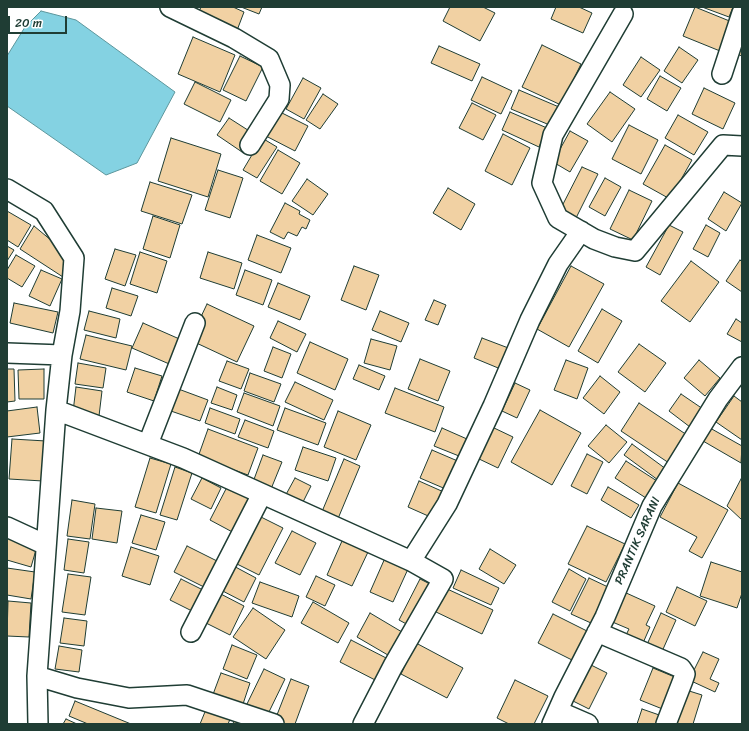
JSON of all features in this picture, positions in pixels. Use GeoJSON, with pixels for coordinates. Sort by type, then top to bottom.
{"type":"FeatureCollection","features":[{"type":"Feature","properties":{"kind":"street"},"geometry":{"type":"LineString","coordinates":[[170,7],[234,38],[269,59],[280,85],[279,99],[250,145]]}},
{"type":"Feature","properties":{"kind":"street"},"geometry":{"type":"LineString","coordinates":[[620,9],[553,135],[542,183],[558,218],[594,238],[615,247],[635,251],[722,145],[742,146]]}},
{"type":"Feature","properties":{"kind":"street"},"geometry":{"type":"LineString","coordinates":[[722,74],[742,13]]}},
{"type":"Feature","properties":{"kind":"street"},"geometry":{"type":"LineString","coordinates":[[7,189],[44,211],[74,258],[70,312],[62,355],[56,410],[37,676],[38,724]]}},
{"type":"Feature","properties":{"kind":"street"},"geometry":{"type":"LineString","coordinates":[[411,561],[447,504],[493,406],[530,320],[558,264],[581,231]]}},
{"type":"Feature","properties":{"kind":"street"},"geometry":{"type":"LineString","coordinates":[[148,444],[195,323]]}},
{"type":"Feature","properties":{"kind":"street"},"geometry":{"type":"LineString","coordinates":[[7,353],[62,355]]}},
{"type":"Feature","properties":{"kind":"street","name":"PRANTIK SARANI"},"geometry":{"type":"LineString","coordinates":[[555,718],[597,632],[652,506],[718,399],[742,367]]}},
{"type":"Feature","properties":{"kind":"street"},"geometry":{"type":"LineString","coordinates":[[56,410],[183,458],[411,561],[443,580],[393,666],[363,724]]}},
{"type":"Feature","properties":{"kind":"street"},"geometry":{"type":"LineString","coordinates":[[191,632],[262,494]]}},
{"type":"Feature","properties":{"kind":"street"},"geometry":{"type":"LineString","coordinates":[[7,527],[46,545]]}},
{"type":"Feature","properties":{"kind":"street"},"geometry":{"type":"LineString","coordinates":[[597,632],[681,668],[685,674],[666,724]]}},
{"type":"Feature","properties":{"kind":"street"},"geometry":{"type":"LineString","coordinates":[[37,676],[78,688],[129,698],[187,695],[274,724]]}},
{"type":"Feature","properties":{"kind":"street"},"geometry":{"type":"LineString","coordinates":[[555,718],[588,724]]}},
{"type":"Feature","properties":{"kind":"water"},"geometry":{"type":"Polygon","coordinates":[[[41,11],[76,20],[175,92],[137,163],[106,175],[7,106],[7,56],[25,27],[41,11]]]}},
{"type":"Feature","properties":{"kind":"building"},"geometry":{"type":"Polygon","coordinates":[[[201,7],[233,7],[244,12],[236,33],[197,16],[201,7]]]}},
{"type":"Feature","properties":{"kind":"building"},"geometry":{"type":"Polygon","coordinates":[[[241,7],[262,7],[259,14],[241,7]]]}},
{"type":"Feature","properties":{"kind":"building"},"geometry":{"type":"Polygon","coordinates":[[[450,7],[483,7],[495,13],[480,41],[443,21],[450,7]]]}},
{"type":"Feature","properties":{"kind":"building"},"geometry":{"type":"Polygon","coordinates":[[[556,7],[579,7],[592,13],[583,33],[551,19],[556,7]]]}},
{"type":"Feature","properties":{"kind":"building"},"geometry":{"type":"Polygon","coordinates":[[[695,7],[732,22],[720,51],[683,36],[695,7]]]}},
{"type":"Feature","properties":{"kind":"building"},"geometry":{"type":"Polygon","coordinates":[[[702,7],[733,7],[729,17],[702,7]]]}},
{"type":"Feature","properties":{"kind":"building"},"geometry":{"type":"Polygon","coordinates":[[[193,37],[235,55],[220,92],[178,74],[193,37]]]}},
{"type":"Feature","properties":{"kind":"building"},"geometry":{"type":"Polygon","coordinates":[[[742,42],[742,56],[737,54],[742,42]]]}},
{"type":"Feature","properties":{"kind":"building"},"geometry":{"type":"Polygon","coordinates":[[[542,45],[581,64],[561,105],[522,87],[542,45]]]}},
{"type":"Feature","properties":{"kind":"building"},"geometry":{"type":"Polygon","coordinates":[[[439,46],[480,64],[472,81],[431,63],[439,46]]]}},
{"type":"Feature","properties":{"kind":"building"},"geometry":{"type":"Polygon","coordinates":[[[679,47],[698,60],[682,83],[664,71],[679,47]]]}},
{"type":"Feature","properties":{"kind":"building"},"geometry":{"type":"Polygon","coordinates":[[[240,56],[263,67],[246,101],[223,90],[240,56]]]}},
{"type":"Feature","properties":{"kind":"building"},"geometry":{"type":"Polygon","coordinates":[[[641,57],[660,70],[641,97],[623,85],[641,57]]]}},
{"type":"Feature","properties":{"kind":"building"},"geometry":{"type":"Polygon","coordinates":[[[660,76],[681,88],[667,111],[647,99],[660,76]]]}},
{"type":"Feature","properties":{"kind":"building"},"geometry":{"type":"Polygon","coordinates":[[[482,77],[512,91],[501,114],[471,100],[482,77]]]}},
{"type":"Feature","properties":{"kind":"building"},"geometry":{"type":"Polygon","coordinates":[[[303,78],[321,88],[304,119],[286,109],[303,78]]]}},
{"type":"Feature","properties":{"kind":"building"},"geometry":{"type":"Polygon","coordinates":[[[195,82],[231,100],[220,122],[184,104],[195,82]]]}},
{"type":"Feature","properties":{"kind":"building"},"geometry":{"type":"Polygon","coordinates":[[[704,88],[735,103],[723,129],[692,114],[704,88]]]}},
{"type":"Feature","properties":{"kind":"building"},"geometry":{"type":"Polygon","coordinates":[[[519,90],[559,107],[552,126],[511,109],[519,90]]]}},
{"type":"Feature","properties":{"kind":"building"},"geometry":{"type":"Polygon","coordinates":[[[610,92],[635,109],[612,142],[587,124],[610,92]]]}},
{"type":"Feature","properties":{"kind":"building"},"geometry":{"type":"Polygon","coordinates":[[[323,94],[338,104],[320,129],[306,120],[323,94]]]}},
{"type":"Feature","properties":{"kind":"building"},"geometry":{"type":"Polygon","coordinates":[[[472,103],[496,115],[483,140],[459,128],[472,103]]]}},
{"type":"Feature","properties":{"kind":"building"},"geometry":{"type":"Polygon","coordinates":[[[276,110],[308,126],[295,151],[264,135],[276,110]]]}},
{"type":"Feature","properties":{"kind":"building"},"geometry":{"type":"Polygon","coordinates":[[[510,112],[547,128],[539,147],[502,130],[510,112]]]}},
{"type":"Feature","properties":{"kind":"building"},"geometry":{"type":"Polygon","coordinates":[[[678,115],[708,132],[694,155],[665,138],[678,115]]]}},
{"type":"Feature","properties":{"kind":"building"},"geometry":{"type":"Polygon","coordinates":[[[229,118],[254,134],[242,152],[217,135],[229,118]]]}},
{"type":"Feature","properties":{"kind":"building"},"geometry":{"type":"Polygon","coordinates":[[[629,125],[658,140],[641,174],[612,159],[629,125]]]}},
{"type":"Feature","properties":{"kind":"building"},"geometry":{"type":"Polygon","coordinates":[[[570,131],[588,141],[570,172],[553,162],[570,131]]]}},
{"type":"Feature","properties":{"kind":"building"},"geometry":{"type":"Polygon","coordinates":[[[503,134],[530,148],[512,185],[485,171],[503,134]]]}},
{"type":"Feature","properties":{"kind":"building"},"geometry":{"type":"Polygon","coordinates":[[[171,138],[221,154],[208,197],[158,181],[171,138]]]}},
{"type":"Feature","properties":{"kind":"building"},"geometry":{"type":"Polygon","coordinates":[[[262,138],[277,147],[257,178],[243,170],[262,138]]]}},
{"type":"Feature","properties":{"kind":"building"},"geometry":{"type":"Polygon","coordinates":[[[665,145],[692,160],[670,199],[643,184],[665,145]]]}},
{"type":"Feature","properties":{"kind":"building"},"geometry":{"type":"Polygon","coordinates":[[[278,150],[300,163],[282,194],[260,181],[278,150]]]}},
{"type":"Feature","properties":{"kind":"building"},"geometry":{"type":"Polygon","coordinates":[[[582,167],[598,174],[576,218],[560,210],[582,167]]]}},
{"type":"Feature","properties":{"kind":"building"},"geometry":{"type":"Polygon","coordinates":[[[218,170],[243,178],[230,218],[205,210],[218,170]]]}},
{"type":"Feature","properties":{"kind":"building"},"geometry":{"type":"Polygon","coordinates":[[[605,178],[621,187],[605,216],[589,207],[605,178]]]}},
{"type":"Feature","properties":{"kind":"building"},"geometry":{"type":"Polygon","coordinates":[[[307,179],[328,194],[313,215],[292,201],[307,179]]]}},
{"type":"Feature","properties":{"kind":"building"},"geometry":{"type":"Polygon","coordinates":[[[150,182],[192,195],[182,224],[141,211],[150,182]]]}},
{"type":"Feature","properties":{"kind":"building"},"geometry":{"type":"Polygon","coordinates":[[[448,188],[475,204],[461,230],[433,213],[448,188]]]}},
{"type":"Feature","properties":{"kind":"building"},"geometry":{"type":"Polygon","coordinates":[[[629,190],[652,201],[633,240],[610,229],[629,190]]]}},
{"type":"Feature","properties":{"kind":"building"},"geometry":{"type":"Polygon","coordinates":[[[724,192],[742,203],[726,231],[708,219],[724,192]]]}},
{"type":"Feature","properties":{"kind":"building"},"geometry":{"type":"Polygon","coordinates":[[[285,203],[300,211],[299,214],[310,220],[306,229],[302,227],[297,236],[288,232],[284,239],[270,232],[285,203]]]}},
{"type":"Feature","properties":{"kind":"building"},"geometry":{"type":"Polygon","coordinates":[[[7,211],[31,225],[18,247],[7,240],[7,211]]]}},
{"type":"Feature","properties":{"kind":"building"},"geometry":{"type":"Polygon","coordinates":[[[153,216],[180,225],[170,258],[143,249],[153,216]]]}},
{"type":"Feature","properties":{"kind":"building"},"geometry":{"type":"Polygon","coordinates":[[[669,225],[683,232],[660,275],[646,267],[669,225]]]}},
{"type":"Feature","properties":{"kind":"building"},"geometry":{"type":"Polygon","coordinates":[[[706,225],[720,233],[708,257],[693,249],[706,225]]]}},
{"type":"Feature","properties":{"kind":"building"},"geometry":{"type":"Polygon","coordinates":[[[34,226],[70,256],[63,277],[20,249],[34,226]]]}},
{"type":"Feature","properties":{"kind":"building"},"geometry":{"type":"Polygon","coordinates":[[[257,235],[291,248],[281,273],[248,260],[257,235]]]}},
{"type":"Feature","properties":{"kind":"building"},"geometry":{"type":"Polygon","coordinates":[[[7,246],[14,250],[7,261],[7,246]]]}},
{"type":"Feature","properties":{"kind":"building"},"geometry":{"type":"Polygon","coordinates":[[[115,249],[136,255],[125,286],[105,279],[115,249]]]}},
{"type":"Feature","properties":{"kind":"building"},"geometry":{"type":"Polygon","coordinates":[[[140,252],[167,261],[157,293],[130,284],[140,252]]]}},
{"type":"Feature","properties":{"kind":"building"},"geometry":{"type":"Polygon","coordinates":[[[208,252],[242,263],[234,289],[200,278],[208,252]]]}},
{"type":"Feature","properties":{"kind":"building"},"geometry":{"type":"Polygon","coordinates":[[[16,255],[35,266],[22,287],[7,278],[7,270],[16,255]]]}},
{"type":"Feature","properties":{"kind":"building"},"geometry":{"type":"Polygon","coordinates":[[[740,260],[742,262],[742,292],[726,281],[740,260]]]}},
{"type":"Feature","properties":{"kind":"building"},"geometry":{"type":"Polygon","coordinates":[[[691,261],[719,282],[690,322],[661,301],[691,261]]]}},
{"type":"Feature","properties":{"kind":"building"},"geometry":{"type":"Polygon","coordinates":[[[354,266],[379,275],[366,310],[341,300],[354,266]]]}},
{"type":"Feature","properties":{"kind":"building"},"geometry":{"type":"Polygon","coordinates":[[[571,266],[604,284],[569,347],[537,329],[571,266]]]}},
{"type":"Feature","properties":{"kind":"building"},"geometry":{"type":"Polygon","coordinates":[[[41,270],[62,279],[50,306],[29,296],[41,270]]]}},
{"type":"Feature","properties":{"kind":"building"},"geometry":{"type":"Polygon","coordinates":[[[245,270],[272,280],[263,305],[236,295],[245,270]]]}},
{"type":"Feature","properties":{"kind":"building"},"geometry":{"type":"Polygon","coordinates":[[[278,283],[310,296],[300,320],[268,307],[278,283]]]}},
{"type":"Feature","properties":{"kind":"building"},"geometry":{"type":"Polygon","coordinates":[[[112,288],[138,296],[131,316],[106,308],[112,288]]]}},
{"type":"Feature","properties":{"kind":"building"},"geometry":{"type":"Polygon","coordinates":[[[434,300],[446,305],[438,325],[425,320],[434,300]]]}},
{"type":"Feature","properties":{"kind":"building"},"geometry":{"type":"Polygon","coordinates":[[[14,303],[58,312],[53,333],[10,323],[14,303]]]}},
{"type":"Feature","properties":{"kind":"building"},"geometry":{"type":"Polygon","coordinates":[[[207,304],[254,326],[237,362],[190,340],[207,304]]]}},
{"type":"Feature","properties":{"kind":"building"},"geometry":{"type":"Polygon","coordinates":[[[602,309],[622,321],[598,363],[578,351],[602,309]]]}},
{"type":"Feature","properties":{"kind":"building"},"geometry":{"type":"Polygon","coordinates":[[[89,311],[120,319],[116,338],[84,330],[89,311]]]}},
{"type":"Feature","properties":{"kind":"building"},"geometry":{"type":"Polygon","coordinates":[[[380,311],[409,323],[401,342],[372,330],[380,311]]]}},
{"type":"Feature","properties":{"kind":"building"},"geometry":{"type":"Polygon","coordinates":[[[736,319],[742,323],[742,342],[727,334],[736,319]]]}},
{"type":"Feature","properties":{"kind":"building"},"geometry":{"type":"Polygon","coordinates":[[[278,321],[306,334],[297,352],[270,338],[278,321]]]}},
{"type":"Feature","properties":{"kind":"building"},"geometry":{"type":"Polygon","coordinates":[[[143,323],[184,341],[174,366],[132,348],[143,323]]]}},
{"type":"Feature","properties":{"kind":"building"},"geometry":{"type":"Polygon","coordinates":[[[86,335],[132,346],[126,370],[80,359],[86,335]]]}},
{"type":"Feature","properties":{"kind":"building"},"geometry":{"type":"Polygon","coordinates":[[[482,338],[511,349],[503,370],[474,358],[482,338]]]}},
{"type":"Feature","properties":{"kind":"building"},"geometry":{"type":"Polygon","coordinates":[[[371,339],[397,346],[390,370],[364,363],[371,339]]]}},
{"type":"Feature","properties":{"kind":"building"},"geometry":{"type":"Polygon","coordinates":[[[310,342],[348,359],[335,390],[297,373],[310,342]]]}},
{"type":"Feature","properties":{"kind":"building"},"geometry":{"type":"Polygon","coordinates":[[[639,344],[666,363],[645,392],[618,372],[639,344]]]}},
{"type":"Feature","properties":{"kind":"building"},"geometry":{"type":"Polygon","coordinates":[[[273,347],[291,354],[282,378],[264,371],[273,347]]]}},
{"type":"Feature","properties":{"kind":"building"},"geometry":{"type":"Polygon","coordinates":[[[420,359],[450,371],[438,401],[408,389],[420,359]]]}},
{"type":"Feature","properties":{"kind":"building"},"geometry":{"type":"Polygon","coordinates":[[[566,360],[588,368],[577,399],[554,390],[566,360]]]}},
{"type":"Feature","properties":{"kind":"building"},"geometry":{"type":"Polygon","coordinates":[[[699,360],[720,378],[705,396],[684,378],[699,360]]]}},
{"type":"Feature","properties":{"kind":"building"},"geometry":{"type":"Polygon","coordinates":[[[227,361],[249,369],[241,389],[219,381],[227,361]]]}},
{"type":"Feature","properties":{"kind":"building"},"geometry":{"type":"Polygon","coordinates":[[[78,363],[106,368],[103,388],[75,384],[78,363]]]}},
{"type":"Feature","properties":{"kind":"building"},"geometry":{"type":"Polygon","coordinates":[[[359,365],[385,376],[379,390],[353,379],[359,365]]]}},
{"type":"Feature","properties":{"kind":"building"},"geometry":{"type":"Polygon","coordinates":[[[135,368],[162,376],[154,401],[127,392],[135,368]]]}},
{"type":"Feature","properties":{"kind":"building"},"geometry":{"type":"Polygon","coordinates":[[[7,369],[14,369],[15,401],[7,402],[7,369]]]}},
{"type":"Feature","properties":{"kind":"building"},"geometry":{"type":"Polygon","coordinates":[[[44,369],[44,399],[19,399],[18,370],[44,369]]]}},
{"type":"Feature","properties":{"kind":"building"},"geometry":{"type":"Polygon","coordinates":[[[250,373],[281,384],[274,402],[244,391],[250,373]]]}},
{"type":"Feature","properties":{"kind":"building"},"geometry":{"type":"Polygon","coordinates":[[[600,376],[620,392],[604,414],[583,398],[600,376]]]}},
{"type":"Feature","properties":{"kind":"building"},"geometry":{"type":"Polygon","coordinates":[[[295,382],[333,400],[324,420],[285,402],[295,382]]]}},
{"type":"Feature","properties":{"kind":"building"},"geometry":{"type":"Polygon","coordinates":[[[515,383],[530,390],[517,418],[502,411],[515,383]]]}},
{"type":"Feature","properties":{"kind":"building"},"geometry":{"type":"Polygon","coordinates":[[[76,387],[102,391],[99,416],[73,412],[76,387]]]}},
{"type":"Feature","properties":{"kind":"building"},"geometry":{"type":"Polygon","coordinates":[[[173,387],[208,400],[200,421],[165,409],[173,387]]]}},
{"type":"Feature","properties":{"kind":"building"},"geometry":{"type":"Polygon","coordinates":[[[217,387],[237,395],[232,410],[211,403],[217,387]]]}},
{"type":"Feature","properties":{"kind":"building"},"geometry":{"type":"Polygon","coordinates":[[[395,388],[444,407],[435,432],[385,413],[395,388]]]}},
{"type":"Feature","properties":{"kind":"building"},"geometry":{"type":"Polygon","coordinates":[[[244,393],[280,406],[273,426],[237,412],[244,393]]]}},
{"type":"Feature","properties":{"kind":"building"},"geometry":{"type":"Polygon","coordinates":[[[681,394],[703,409],[690,427],[669,411],[681,394]]]}},
{"type":"Feature","properties":{"kind":"building"},"geometry":{"type":"Polygon","coordinates":[[[734,396],[742,402],[742,440],[716,422],[734,396]]]}},
{"type":"Feature","properties":{"kind":"building"},"geometry":{"type":"Polygon","coordinates":[[[639,403],[687,435],[669,463],[621,431],[639,403]]]}},
{"type":"Feature","properties":{"kind":"building"},"geometry":{"type":"Polygon","coordinates":[[[37,407],[40,433],[7,437],[7,411],[37,407]]]}},
{"type":"Feature","properties":{"kind":"building"},"geometry":{"type":"Polygon","coordinates":[[[210,408],[240,419],[235,434],[205,423],[210,408]]]}},
{"type":"Feature","properties":{"kind":"building"},"geometry":{"type":"Polygon","coordinates":[[[285,408],[326,423],[318,445],[277,430],[285,408]]]}},
{"type":"Feature","properties":{"kind":"building"},"geometry":{"type":"Polygon","coordinates":[[[540,410],[581,433],[552,485],[511,462],[540,410]]]}},
{"type":"Feature","properties":{"kind":"building"},"geometry":{"type":"Polygon","coordinates":[[[338,411],[371,425],[356,460],[324,447],[338,411]]]}},
{"type":"Feature","properties":{"kind":"building"},"geometry":{"type":"Polygon","coordinates":[[[245,420],[274,431],[268,448],[238,437],[245,420]]]}},
{"type":"Feature","properties":{"kind":"building"},"geometry":{"type":"Polygon","coordinates":[[[606,425],[627,442],[609,463],[588,446],[606,425]]]}},
{"type":"Feature","properties":{"kind":"building"},"geometry":{"type":"Polygon","coordinates":[[[492,427],[513,437],[498,468],[477,458],[492,427]]]}},
{"type":"Feature","properties":{"kind":"building"},"geometry":{"type":"Polygon","coordinates":[[[442,428],[467,439],[459,456],[434,446],[442,428]]]}},
{"type":"Feature","properties":{"kind":"building"},"geometry":{"type":"Polygon","coordinates":[[[710,428],[742,446],[741,463],[703,441],[710,428]]]}},
{"type":"Feature","properties":{"kind":"building"},"geometry":{"type":"Polygon","coordinates":[[[208,429],[258,448],[248,475],[198,457],[208,429]]]}},
{"type":"Feature","properties":{"kind":"building"},"geometry":{"type":"Polygon","coordinates":[[[12,439],[46,441],[43,481],[9,479],[12,439]]]}},
{"type":"Feature","properties":{"kind":"building"},"geometry":{"type":"Polygon","coordinates":[[[632,444],[666,469],[658,480],[624,455],[632,444]]]}},
{"type":"Feature","properties":{"kind":"building"},"geometry":{"type":"Polygon","coordinates":[[[303,447],[336,458],[328,481],[295,470],[303,447]]]}},
{"type":"Feature","properties":{"kind":"building"},"geometry":{"type":"Polygon","coordinates":[[[432,450],[460,462],[448,490],[420,478],[432,450]]]}},
{"type":"Feature","properties":{"kind":"building"},"geometry":{"type":"Polygon","coordinates":[[[587,454],[603,462],[587,494],[571,486],[587,454]]]}},
{"type":"Feature","properties":{"kind":"building"},"geometry":{"type":"Polygon","coordinates":[[[263,455],[282,462],[271,489],[253,482],[263,455]]]}},
{"type":"Feature","properties":{"kind":"building"},"geometry":{"type":"Polygon","coordinates":[[[150,458],[171,464],[156,513],[135,507],[150,458]]]}},
{"type":"Feature","properties":{"kind":"building"},"geometry":{"type":"Polygon","coordinates":[[[344,459],[360,466],[337,521],[321,514],[344,459]]]}},
{"type":"Feature","properties":{"kind":"building"},"geometry":{"type":"Polygon","coordinates":[[[626,461],[657,481],[646,498],[615,478],[626,461]]]}},
{"type":"Feature","properties":{"kind":"building"},"geometry":{"type":"Polygon","coordinates":[[[175,467],[192,473],[177,520],[160,515],[175,467]]]}},
{"type":"Feature","properties":{"kind":"building"},"geometry":{"type":"Polygon","coordinates":[[[742,477],[742,520],[727,506],[742,477]]]}},
{"type":"Feature","properties":{"kind":"building"},"geometry":{"type":"Polygon","coordinates":[[[202,478],[221,488],[211,509],[191,499],[202,478]]]}},
{"type":"Feature","properties":{"kind":"building"},"geometry":{"type":"Polygon","coordinates":[[[295,478],[311,486],[300,508],[283,500],[295,478]]]}},
{"type":"Feature","properties":{"kind":"building"},"geometry":{"type":"Polygon","coordinates":[[[419,481],[446,493],[435,519],[408,507],[419,481]]]}},
{"type":"Feature","properties":{"kind":"building"},"geometry":{"type":"Polygon","coordinates":[[[678,483],[728,510],[702,558],[689,551],[697,537],[660,517],[678,483]]]}},
{"type":"Feature","properties":{"kind":"building"},"geometry":{"type":"Polygon","coordinates":[[[227,487],[255,501],[238,535],[210,520],[227,487]]]}},
{"type":"Feature","properties":{"kind":"building"},"geometry":{"type":"Polygon","coordinates":[[[608,487],[639,505],[631,518],[601,500],[608,487]]]}},
{"type":"Feature","properties":{"kind":"building"},"geometry":{"type":"Polygon","coordinates":[[[72,500],[95,504],[90,539],[67,536],[72,500]]]}},
{"type":"Feature","properties":{"kind":"building"},"geometry":{"type":"Polygon","coordinates":[[[96,508],[122,511],[117,543],[92,539],[96,508]]]}},
{"type":"Feature","properties":{"kind":"building"},"geometry":{"type":"Polygon","coordinates":[[[255,514],[283,528],[259,575],[231,561],[255,514]]]}},
{"type":"Feature","properties":{"kind":"building"},"geometry":{"type":"Polygon","coordinates":[[[141,515],[165,522],[156,550],[132,543],[141,515]]]}},
{"type":"Feature","properties":{"kind":"building"},"geometry":{"type":"Polygon","coordinates":[[[587,526],[625,544],[606,582],[568,564],[587,526]]]}},
{"type":"Feature","properties":{"kind":"building"},"geometry":{"type":"Polygon","coordinates":[[[292,531],[316,543],[300,575],[275,563],[292,531]]]}},
{"type":"Feature","properties":{"kind":"building"},"geometry":{"type":"Polygon","coordinates":[[[7,535],[38,543],[31,567],[7,560],[7,535]]]}},
{"type":"Feature","properties":{"kind":"building"},"geometry":{"type":"Polygon","coordinates":[[[68,539],[89,542],[84,573],[64,570],[68,539]]]}},
{"type":"Feature","properties":{"kind":"building"},"geometry":{"type":"Polygon","coordinates":[[[342,541],[368,552],[352,586],[327,575],[342,541]]]}},
{"type":"Feature","properties":{"kind":"building"},"geometry":{"type":"Polygon","coordinates":[[[187,546],[219,562],[206,588],[174,572],[187,546]]]}},
{"type":"Feature","properties":{"kind":"building"},"geometry":{"type":"Polygon","coordinates":[[[131,547],[159,556],[150,585],[122,576],[131,547]]]}},
{"type":"Feature","properties":{"kind":"building"},"geometry":{"type":"Polygon","coordinates":[[[490,549],[516,565],[504,584],[479,569],[490,549]]]}},
{"type":"Feature","properties":{"kind":"building"},"geometry":{"type":"Polygon","coordinates":[[[385,558],[408,569],[393,602],[370,592],[385,558]]]}},
{"type":"Feature","properties":{"kind":"building"},"geometry":{"type":"Polygon","coordinates":[[[711,562],[742,572],[742,593],[737,608],[700,596],[711,562]]]}},
{"type":"Feature","properties":{"kind":"building"},"geometry":{"type":"Polygon","coordinates":[[[228,563],[256,578],[244,602],[215,587],[228,563]]]}},
{"type":"Feature","properties":{"kind":"building"},"geometry":{"type":"Polygon","coordinates":[[[7,568],[35,572],[31,599],[7,595],[7,568]]]}},
{"type":"Feature","properties":{"kind":"building"},"geometry":{"type":"Polygon","coordinates":[[[569,569],[586,579],[570,611],[552,602],[569,569]]]}},
{"type":"Feature","properties":{"kind":"building"},"geometry":{"type":"Polygon","coordinates":[[[461,570],[499,588],[491,605],[453,588],[461,570]]]}},
{"type":"Feature","properties":{"kind":"building"},"geometry":{"type":"Polygon","coordinates":[[[68,574],[91,577],[85,615],[62,612],[68,574]]]}},
{"type":"Feature","properties":{"kind":"building"},"geometry":{"type":"Polygon","coordinates":[[[316,576],[335,585],[325,606],[306,597],[316,576]]]}},
{"type":"Feature","properties":{"kind":"building"},"geometry":{"type":"Polygon","coordinates":[[[589,578],[608,587],[591,623],[571,614],[589,578]]]}},
{"type":"Feature","properties":{"kind":"building"},"geometry":{"type":"Polygon","coordinates":[[[181,579],[207,592],[196,613],[170,600],[181,579]]]}},
{"type":"Feature","properties":{"kind":"building"},"geometry":{"type":"Polygon","coordinates":[[[420,579],[434,586],[412,627],[399,620],[420,579]]]}},
{"type":"Feature","properties":{"kind":"building"},"geometry":{"type":"Polygon","coordinates":[[[260,582],[299,596],[292,617],[252,603],[260,582]]]}},
{"type":"Feature","properties":{"kind":"building"},"geometry":{"type":"Polygon","coordinates":[[[677,587],[707,601],[695,626],[666,612],[677,587]]]}},
{"type":"Feature","properties":{"kind":"building"},"geometry":{"type":"Polygon","coordinates":[[[445,588],[493,610],[482,634],[434,611],[445,588]]]}},
{"type":"Feature","properties":{"kind":"building"},"geometry":{"type":"Polygon","coordinates":[[[215,591],[244,606],[230,635],[200,620],[215,591]]]}},
{"type":"Feature","properties":{"kind":"building"},"geometry":{"type":"Polygon","coordinates":[[[624,592],[655,606],[646,625],[650,627],[643,643],[626,635],[629,629],[610,621],[624,592]]]}},
{"type":"Feature","properties":{"kind":"building"},"geometry":{"type":"Polygon","coordinates":[[[8,601],[31,603],[29,637],[7,636],[8,601]]]}},
{"type":"Feature","properties":{"kind":"building"},"geometry":{"type":"Polygon","coordinates":[[[313,602],[349,623],[338,643],[301,623],[313,602]]]}},
{"type":"Feature","properties":{"kind":"building"},"geometry":{"type":"Polygon","coordinates":[[[253,608],[285,630],[266,659],[233,637],[253,608]]]}},
{"type":"Feature","properties":{"kind":"building"},"geometry":{"type":"Polygon","coordinates":[[[370,613],[407,635],[393,658],[357,637],[370,613]]]}},
{"type":"Feature","properties":{"kind":"building"},"geometry":{"type":"Polygon","coordinates":[[[661,613],[676,620],[660,656],[645,649],[661,613]]]}},
{"type":"Feature","properties":{"kind":"building"},"geometry":{"type":"Polygon","coordinates":[[[553,614],[587,631],[572,660],[538,643],[553,614]]]}},
{"type":"Feature","properties":{"kind":"building"},"geometry":{"type":"Polygon","coordinates":[[[64,618],[87,621],[84,646],[60,643],[64,618]]]}},
{"type":"Feature","properties":{"kind":"building"},"geometry":{"type":"Polygon","coordinates":[[[351,640],[392,661],[381,683],[340,662],[351,640]]]}},
{"type":"Feature","properties":{"kind":"building"},"geometry":{"type":"Polygon","coordinates":[[[416,643],[463,668],[447,698],[401,674],[416,643]]]}},
{"type":"Feature","properties":{"kind":"building"},"geometry":{"type":"Polygon","coordinates":[[[232,645],[257,655],[247,679],[223,669],[232,645]]]}},
{"type":"Feature","properties":{"kind":"building"},"geometry":{"type":"Polygon","coordinates":[[[59,646],[82,650],[79,672],[55,669],[59,646]]]}},
{"type":"Feature","properties":{"kind":"building"},"geometry":{"type":"Polygon","coordinates":[[[703,652],[719,659],[710,679],[719,683],[715,692],[689,680],[703,652]]]}},
{"type":"Feature","properties":{"kind":"building"},"geometry":{"type":"Polygon","coordinates":[[[585,662],[607,673],[589,709],[567,698],[585,662]]]}},
{"type":"Feature","properties":{"kind":"building"},"geometry":{"type":"Polygon","coordinates":[[[653,668],[677,678],[665,710],[640,700],[653,668]]]}},
{"type":"Feature","properties":{"kind":"building"},"geometry":{"type":"Polygon","coordinates":[[[264,669],[285,679],[267,716],[246,706],[264,669]]]}},
{"type":"Feature","properties":{"kind":"building"},"geometry":{"type":"Polygon","coordinates":[[[221,673],[250,683],[242,707],[212,697],[221,673]]]}},
{"type":"Feature","properties":{"kind":"building"},"geometry":{"type":"Polygon","coordinates":[[[291,679],[309,686],[295,724],[286,724],[275,720],[291,679]]]}},
{"type":"Feature","properties":{"kind":"building"},"geometry":{"type":"Polygon","coordinates":[[[515,680],[548,696],[534,724],[509,724],[497,718],[515,680]]]}},
{"type":"Feature","properties":{"kind":"building"},"geometry":{"type":"Polygon","coordinates":[[[686,690],[702,695],[693,724],[674,724],[686,690]]]}},
{"type":"Feature","properties":{"kind":"building"},"geometry":{"type":"Polygon","coordinates":[[[75,701],[131,724],[88,724],[69,716],[75,701]]]}},
{"type":"Feature","properties":{"kind":"building"},"geometry":{"type":"Polygon","coordinates":[[[207,707],[231,717],[228,724],[200,724],[207,707]]]}},
{"type":"Feature","properties":{"kind":"building"},"geometry":{"type":"Polygon","coordinates":[[[642,709],[665,717],[663,724],[637,724],[642,709]]]}},
{"type":"Feature","properties":{"kind":"building"},"geometry":{"type":"Polygon","coordinates":[[[66,719],[77,724],[63,724],[66,719]]]}},
{"type":"Feature","properties":{"kind":"building"},"geometry":{"type":"Polygon","coordinates":[[[234,720],[244,724],[233,724],[234,720]]]}}]}
